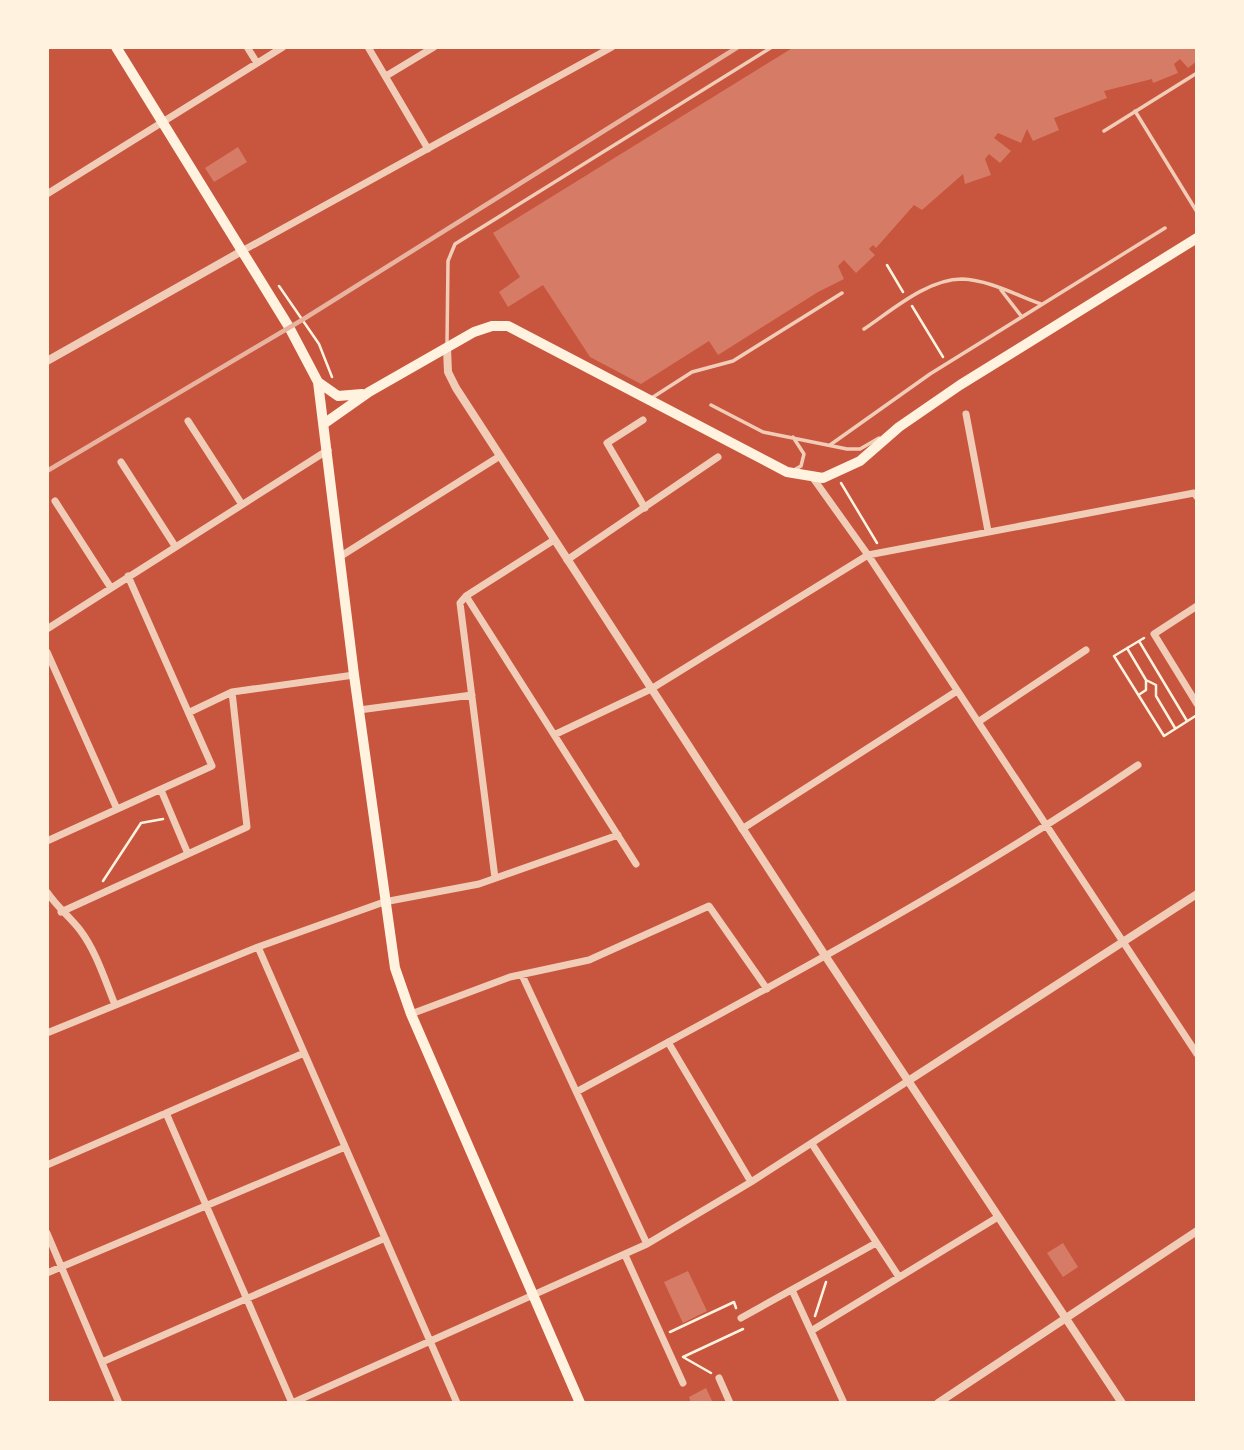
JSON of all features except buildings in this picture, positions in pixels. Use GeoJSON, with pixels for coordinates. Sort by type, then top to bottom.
{"type":"FeatureCollection","features":[{"type":"Feature","properties":{"kind":"main road"},"geometry":{"type":"LineString","coordinates":[[116,47],[308,360],[318,382],[354,675],[395,968],[411,1014],[580,1403]]}},
{"type":"Feature","properties":{"kind":"main road"},"geometry":{"type":"LineString","coordinates":[[325,422],[369,392],[485,327],[500,325],[516,328],[787,472],[813,478],[835,475],[874,451],[899,427],[960,385],[1197,238]]}},
{"type":"Feature","properties":{"kind":"main road"},"geometry":{"type":"LineString","coordinates":[[318,382],[338,396],[369,392]]}},
{"type":"Feature","properties":{"kind":"street"},"geometry":{"type":"LineString","coordinates":[[247,47],[257,63]]}},
{"type":"Feature","properties":{"kind":"street"},"geometry":{"type":"LineString","coordinates":[[47,193],[283,47]]}},
{"type":"Feature","properties":{"kind":"street"},"geometry":{"type":"LineString","coordinates":[[368,47],[428,149]]}},
{"type":"Feature","properties":{"kind":"street"},"geometry":{"type":"LineString","coordinates":[[386,76],[434,47]]}},
{"type":"Feature","properties":{"kind":"street"},"geometry":{"type":"LineString","coordinates":[[47,361],[612,47]]}},
{"type":"Feature","properties":{"kind":"street"},"geometry":{"type":"LineString","coordinates":[[447,349],[448,372],[456,388],[825,957],[1122,1403]]}},
{"type":"Feature","properties":{"kind":"street"},"geometry":{"type":"LineString","coordinates":[[966,414],[988,531]]}},
{"type":"Feature","properties":{"kind":"street"},"geometry":{"type":"LineString","coordinates":[[643,420],[607,443],[645,508]]}},
{"type":"Feature","properties":{"kind":"street"},"geometry":{"type":"LineString","coordinates":[[188,421],[241,503]]}},
{"type":"Feature","properties":{"kind":"street"},"geometry":{"type":"LineString","coordinates":[[47,629],[328,449]]}},
{"type":"Feature","properties":{"kind":"street"},"geometry":{"type":"LineString","coordinates":[[341,556],[500,456]]}},
{"type":"Feature","properties":{"kind":"street"},"geometry":{"type":"LineString","coordinates":[[567,560],[718,457]]}},
{"type":"Feature","properties":{"kind":"street"},"geometry":{"type":"LineString","coordinates":[[121,462],[175,546]]}},
{"type":"Feature","properties":{"kind":"street"},"geometry":{"type":"LineString","coordinates":[[813,478],[868,555],[1197,1054]]}},
{"type":"Feature","properties":{"kind":"street"},"geometry":{"type":"LineString","coordinates":[[556,734],[651,689],[868,555],[882,550],[1196,494]]}},
{"type":"Feature","properties":{"kind":"street"},"geometry":{"type":"LineString","coordinates":[[55,501],[111,588]]}},
{"type":"Feature","properties":{"kind":"street"},"geometry":{"type":"LineString","coordinates":[[495,878],[460,603],[466,596],[554,540]]}},
{"type":"Feature","properties":{"kind":"street"},"geometry":{"type":"LineString","coordinates":[[47,841],[212,766],[128,576]]}},
{"type":"Feature","properties":{"kind":"street"},"geometry":{"type":"LineString","coordinates":[[466,596],[636,864]]}},
{"type":"Feature","properties":{"kind":"street"},"geometry":{"type":"LineString","coordinates":[[1197,606],[1154,634],[1197,704]]}},
{"type":"Feature","properties":{"kind":"street"},"geometry":{"type":"LineString","coordinates":[[978,722],[1086,650]]}},
{"type":"Feature","properties":{"kind":"street"},"geometry":{"type":"LineString","coordinates":[[47,652],[117,809]]}},
{"type":"Feature","properties":{"kind":"street"},"geometry":{"type":"LineString","coordinates":[[190,712],[232,692],[354,675]]}},
{"type":"Feature","properties":{"kind":"street"},"geometry":{"type":"LineString","coordinates":[[742,829],[957,691]]}},
{"type":"Feature","properties":{"kind":"street"},"geometry":{"type":"LineString","coordinates":[[61,912],[247,827],[232,692]]}},
{"type":"Feature","properties":{"kind":"street"},"geometry":{"type":"LineString","coordinates":[[359,710],[472,695]]}},
{"type":"Feature","properties":{"kind":"street"},"geometry":{"type":"LineString","coordinates":[[578,1090],[825,957],[1047,827],[1138,765]]}},
{"type":"Feature","properties":{"kind":"street"},"geometry":{"type":"LineString","coordinates":[[161,790],[188,854]]}},
{"type":"Feature","properties":{"kind":"street"},"geometry":{"type":"LineString","coordinates":[[47,1033],[258,947],[384,902],[461,888],[618,835]]}},
{"type":"Feature","properties":{"kind":"street"},"geometry":{"type":"LineString","coordinates":[[47,892],[61,912],[79,929],[100,967],[115,1005]]}},
{"type":"Feature","properties":{"kind":"street"},"geometry":{"type":"LineString","coordinates":[[166,1113],[292,1403],[646,1244],[812,1144],[1197,894]]}},
{"type":"Feature","properties":{"kind":"street"},"geometry":{"type":"LineString","coordinates":[[411,1014],[522,975],[589,960],[709,906],[767,989]]}},
{"type":"Feature","properties":{"kind":"street"},"geometry":{"type":"LineString","coordinates":[[258,947],[456,1401],[447,1403]]}},
{"type":"Feature","properties":{"kind":"street"},"geometry":{"type":"LineString","coordinates":[[522,975],[578,1090],[646,1244]]}},
{"type":"Feature","properties":{"kind":"street"},"geometry":{"type":"LineString","coordinates":[[668,1042],[751,1182]]}},
{"type":"Feature","properties":{"kind":"street"},"geometry":{"type":"LineString","coordinates":[[47,1165],[304,1053]]}},
{"type":"Feature","properties":{"kind":"street"},"geometry":{"type":"LineString","coordinates":[[812,1144],[899,1278]]}},
{"type":"Feature","properties":{"kind":"street"},"geometry":{"type":"LineString","coordinates":[[47,1273],[345,1147]]}},
{"type":"Feature","properties":{"kind":"street"},"geometry":{"type":"LineString","coordinates":[[811,1331],[998,1217]]}},
{"type":"Feature","properties":{"kind":"street"},"geometry":{"type":"LineString","coordinates":[[938,1403],[1197,1231]]}},
{"type":"Feature","properties":{"kind":"street"},"geometry":{"type":"LineString","coordinates":[[47,1233],[119,1403]]}},
{"type":"Feature","properties":{"kind":"street"},"geometry":{"type":"LineString","coordinates":[[102,1362],[384,1238]]}},
{"type":"Feature","properties":{"kind":"street"},"geometry":{"type":"LineString","coordinates":[[741,1318],[876,1243]]}},
{"type":"Feature","properties":{"kind":"street"},"geometry":{"type":"LineString","coordinates":[[625,1255],[683,1383]]}},
{"type":"Feature","properties":{"kind":"street"},"geometry":{"type":"LineString","coordinates":[[792,1290],[844,1403]]}},
{"type":"Feature","properties":{"kind":"street"},"geometry":{"type":"LineString","coordinates":[[719,1378],[730,1403]]}},
{"type":"Feature","properties":{"kind":"lane"},"geometry":{"type":"LineString","coordinates":[[447,349],[448,261],[455,244],[772,47]]}},
{"type":"Feature","properties":{"kind":"lane"},"geometry":{"type":"LineString","coordinates":[[1104,131],[1197,73]]}},
{"type":"Feature","properties":{"kind":"lane"},"geometry":{"type":"LineString","coordinates":[[1135,111],[1197,212]]}},
{"type":"Feature","properties":{"kind":"lane"},"geometry":{"type":"LineString","coordinates":[[830,445],[947,363],[1165,228]]}},
{"type":"Feature","properties":{"kind":"lane"},"geometry":{"type":"LineString","coordinates":[[864,329],[926,289],[962,279],[999,288],[1041,304]]}},
{"type":"Feature","properties":{"kind":"lane"},"geometry":{"type":"LineString","coordinates":[[999,288],[1022,317]]}},
{"type":"Feature","properties":{"kind":"lane"},"geometry":{"type":"LineString","coordinates":[[648,400],[692,372],[733,361],[842,293]]}},
{"type":"Feature","properties":{"kind":"lane"},"geometry":{"type":"LineString","coordinates":[[711,405],[763,432],[855,450],[899,427]]}},
{"type":"Feature","properties":{"kind":"lane"},"geometry":{"type":"LineString","coordinates":[[787,472],[801,466],[804,461],[803,449],[792,436]]}},
{"type":"Feature","properties":{"kind":"path"},"geometry":{"type":"LineString","coordinates":[[887,265],[947,363]]}},
{"type":"Feature","properties":{"kind":"path"},"geometry":{"type":"LineString","coordinates":[[835,475],[882,550]]}},
{"type":"Feature","properties":{"kind":"path"},"geometry":{"type":"LineString","coordinates":[[1154,634],[1114,656],[1164,736],[1197,715]]}},
{"type":"Feature","properties":{"kind":"path"},"geometry":{"type":"LineString","coordinates":[[1139,640],[1187,720]]}},
{"type":"Feature","properties":{"kind":"path"},"geometry":{"type":"LineString","coordinates":[[1127,648],[1146,680],[1146,690]]}},
{"type":"Feature","properties":{"kind":"path"},"geometry":{"type":"LineString","coordinates":[[1146,680],[1156,685]]}},
{"type":"Feature","properties":{"kind":"path"},"geometry":{"type":"LineString","coordinates":[[1156,685],[1163,680]]}},
{"type":"Feature","properties":{"kind":"path"},"geometry":{"type":"LineString","coordinates":[[1156,685],[1156,696]]}},
{"type":"Feature","properties":{"kind":"path"},"geometry":{"type":"LineString","coordinates":[[1139,695],[1146,690]]}},
{"type":"Feature","properties":{"kind":"path"},"geometry":{"type":"LineString","coordinates":[[1146,690],[1156,696],[1175,728]]}},
{"type":"Feature","properties":{"kind":"path"},"geometry":{"type":"LineString","coordinates":[[100,894],[101,884],[141,823],[171,817]]}},
{"type":"Feature","properties":{"kind":"path"},"geometry":{"type":"LineString","coordinates":[[811,1331],[830,1269]]}},
{"type":"Feature","properties":{"kind":"path"},"geometry":{"type":"LineString","coordinates":[[662,1336],[734,1302],[746,1328],[683,1357]]}},
{"type":"Feature","properties":{"kind":"path"},"geometry":{"type":"LineString","coordinates":[[668,1350],[719,1378]]}},
{"type":"Feature","properties":{"kind":"railway"},"geometry":{"type":"LineString","coordinates":[[47,471],[302,320],[738,47]]}}]}
